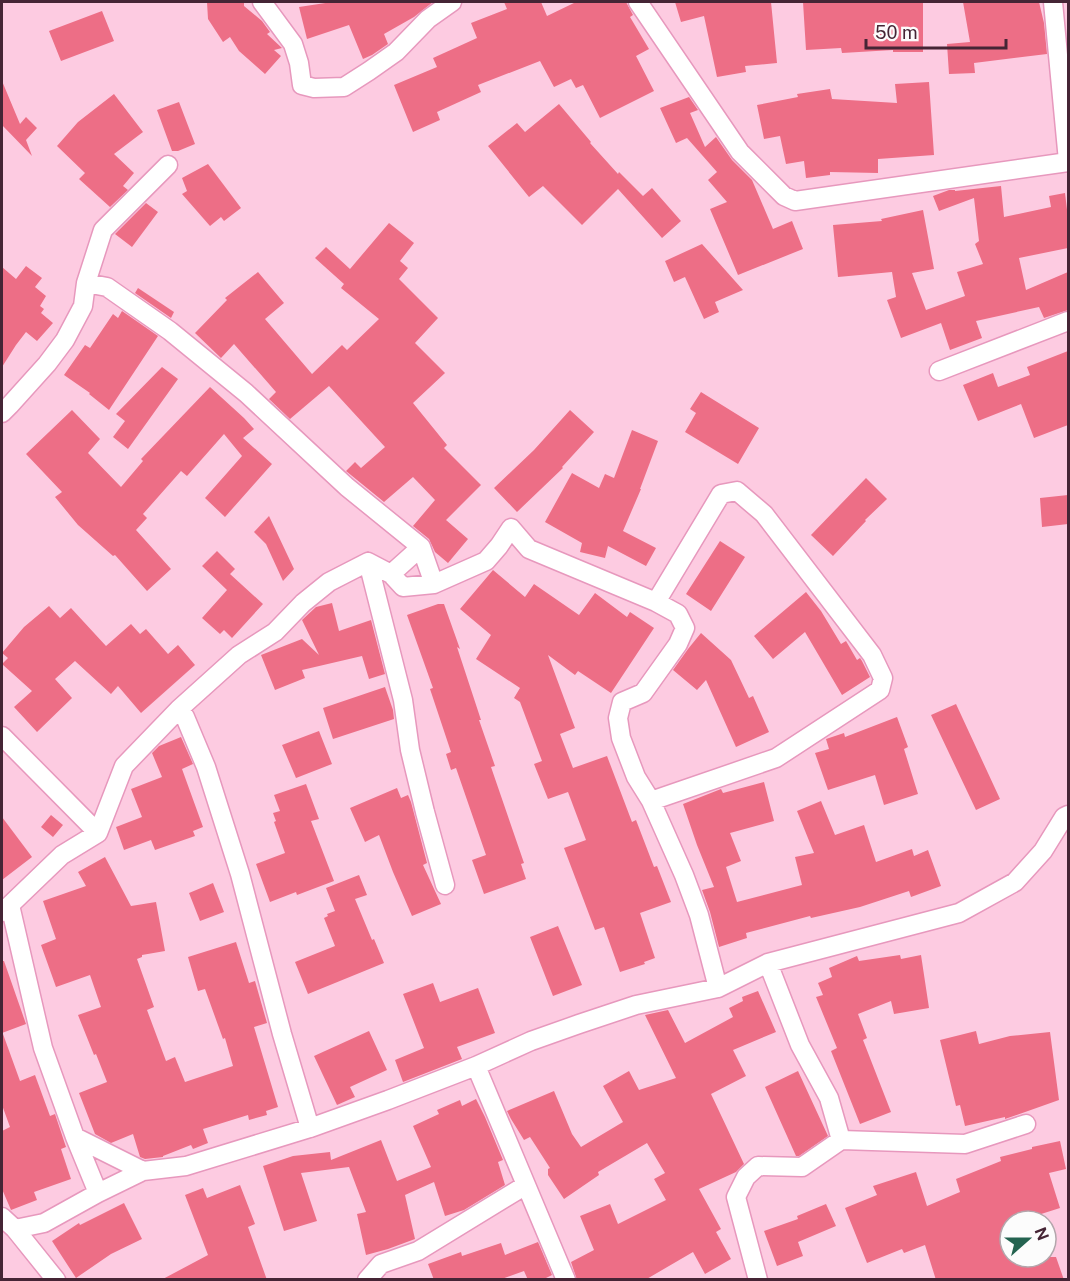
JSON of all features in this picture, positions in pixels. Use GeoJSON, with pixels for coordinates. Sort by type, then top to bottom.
{"type":"FeatureCollection","features":[{"type":"Feature","properties":{"kind":"street"},"geometry":{"type":"LineString","coordinates":[[262,2],[293,44],[302,85],[314,88],[344,87],[369,72],[396,52],[428,19],[452,2]]}},
{"type":"Feature","properties":{"kind":"street"},"geometry":{"type":"LineString","coordinates":[[638,2],[740,152],[784,196],[795,201],[1068,161],[1053,2]]}},
{"type":"Feature","properties":{"kind":"street"},"geometry":{"type":"LineString","coordinates":[[2,413],[47,364],[65,340],[83,306],[86,283],[103,230],[168,165]]}},
{"type":"Feature","properties":{"kind":"street"},"geometry":{"type":"LineString","coordinates":[[86,283],[108,287],[170,331],[246,393],[347,488],[421,547],[434,584]]}},
{"type":"Feature","properties":{"kind":"street"},"geometry":{"type":"LineString","coordinates":[[939,371],[1068,321]]}},
{"type":"Feature","properties":{"kind":"street"},"geometry":{"type":"LineString","coordinates":[[651,801],[776,758],[880,690],[883,678],[872,655],[764,514],[737,491],[721,494],[656,602]]}},
{"type":"Feature","properties":{"kind":"street"},"geometry":{"type":"LineString","coordinates":[[369,562],[391,574],[403,587],[434,584],[486,561],[511,528],[529,549],[656,602],[678,614],[685,628],[678,644],[643,693],[622,702],[618,718],[621,738],[636,777],[651,801],[699,915],[717,988]]}},
{"type":"Feature","properties":{"kind":"street"},"geometry":{"type":"LineString","coordinates":[[391,574],[421,547]]}},
{"type":"Feature","properties":{"kind":"street"},"geometry":{"type":"LineString","coordinates":[[98,1193],[43,1048],[6,908],[62,855],[98,833],[124,766],[179,709],[239,655],[275,632],[303,603],[329,582],[369,562]]}},
{"type":"Feature","properties":{"kind":"street"},"geometry":{"type":"LineString","coordinates":[[369,562],[403,700],[410,750],[445,885]]}},
{"type":"Feature","properties":{"kind":"street"},"geometry":{"type":"LineString","coordinates":[[179,709],[185,717],[206,767],[240,874],[282,1034],[310,1128]]}},
{"type":"Feature","properties":{"kind":"street"},"geometry":{"type":"LineString","coordinates":[[2,736],[98,833]]}},
{"type":"Feature","properties":{"kind":"street"},"geometry":{"type":"LineString","coordinates":[[8,1223],[44,1223],[143,1171],[186,1166],[310,1128],[476,1066],[531,1041],[608,1014],[636,1005],[717,988],[768,963],[959,913],[1015,882],[1042,851],[1064,817],[1068,815]]}},
{"type":"Feature","properties":{"kind":"street"},"geometry":{"type":"LineString","coordinates":[[768,963],[800,1045],[829,1098],[842,1140]]}},
{"type":"Feature","properties":{"kind":"street"},"geometry":{"type":"LineString","coordinates":[[476,1066],[566,1280]]}},
{"type":"Feature","properties":{"kind":"street"},"geometry":{"type":"LineString","coordinates":[[758,1280],[736,1197],[746,1177],[758,1166],[802,1167],[842,1140],[965,1144],[1026,1125]]}},
{"type":"Feature","properties":{"kind":"street"},"geometry":{"type":"LineString","coordinates":[[75,1137],[143,1171]]}},
{"type":"Feature","properties":{"kind":"street"},"geometry":{"type":"LineString","coordinates":[[367,1280],[381,1264],[418,1251],[526,1185]]}},
{"type":"Feature","properties":{"kind":"street"},"geometry":{"type":"LineString","coordinates":[[8,1223],[56,1280]]}},
{"type":"Feature","properties":{"kind":"street"},"geometry":{"type":"LineString","coordinates":[[33,1250],[44,1223]]}},
{"type":"Feature","properties":{"kind":"building"},"geometry":{"type":"Polygon","coordinates":[[[207,2],[244,2],[244,6],[262,21],[270,32],[267,34],[282,48],[274,50],[281,56],[265,74],[239,51],[230,37],[223,42],[208,19],[207,2]]]}},
{"type":"Feature","properties":{"kind":"building"},"geometry":{"type":"Polygon","coordinates":[[[332,2],[433,2],[414,17],[384,34],[388,44],[363,59],[349,25],[307,39],[299,7],[332,2]]]}},
{"type":"Feature","properties":{"kind":"building"},"geometry":{"type":"Polygon","coordinates":[[[504,2],[541,2],[547,16],[576,2],[626,2],[633,15],[630,17],[649,49],[636,56],[654,91],[600,118],[583,85],[576,88],[571,79],[554,87],[540,61],[478,85],[481,92],[437,112],[440,120],[413,132],[394,85],[437,67],[433,58],[477,38],[471,23],[507,9],[504,2]]]}},
{"type":"Feature","properties":{"kind":"building"},"geometry":{"type":"Polygon","coordinates":[[[675,2],[771,2],[777,63],[745,66],[746,72],[717,77],[704,16],[681,22],[675,2]]]}},
{"type":"Feature","properties":{"kind":"building"},"geometry":{"type":"Polygon","coordinates":[[[803,2],[923,2],[923,52],[893,52],[893,50],[842,53],[841,48],[806,50],[803,2]]]}},
{"type":"Feature","properties":{"kind":"building"},"geometry":{"type":"Polygon","coordinates":[[[963,2],[1039,2],[1047,54],[974,63],[975,73],[949,74],[947,44],[970,42],[963,2]]]}},
{"type":"Feature","properties":{"kind":"building"},"geometry":{"type":"Polygon","coordinates":[[[102,11],[114,41],[61,61],[49,31],[102,11]]]}},
{"type":"Feature","properties":{"kind":"building"},"geometry":{"type":"Polygon","coordinates":[[[2,81],[20,124],[26,117],[37,128],[26,140],[32,156],[2,125],[2,81]]]}},
{"type":"Feature","properties":{"kind":"building"},"geometry":{"type":"Polygon","coordinates":[[[929,82],[934,155],[878,159],[878,173],[830,172],[830,175],[806,178],[804,161],[786,164],[780,136],[764,139],[757,105],[798,97],[797,94],[830,89],[832,99],[897,103],[895,84],[929,82]]]}},
{"type":"Feature","properties":{"kind":"building"},"geometry":{"type":"Polygon","coordinates":[[[114,94],[143,132],[114,154],[134,173],[123,186],[128,190],[110,207],[79,179],[85,173],[57,146],[78,122],[114,94]]]}},
{"type":"Feature","properties":{"kind":"building"},"geometry":{"type":"Polygon","coordinates":[[[689,97],[698,110],[690,113],[705,147],[716,137],[732,160],[752,180],[773,229],[792,221],[803,249],[738,275],[710,209],[727,202],[708,180],[717,172],[687,138],[676,143],[660,108],[689,97]]]}},
{"type":"Feature","properties":{"kind":"building"},"geometry":{"type":"Polygon","coordinates":[[[179,102],[195,144],[172,151],[157,110],[179,102]]]}},
{"type":"Feature","properties":{"kind":"building"},"geometry":{"type":"Polygon","coordinates":[[[559,104],[618,174],[619,172],[643,196],[652,188],[681,221],[662,238],[618,189],[582,225],[543,186],[529,197],[488,146],[517,123],[525,132],[559,104]]]}},
{"type":"Feature","properties":{"kind":"building"},"geometry":{"type":"Polygon","coordinates":[[[208,164],[241,208],[224,221],[221,217],[210,226],[182,194],[187,191],[182,178],[208,164]]]}},
{"type":"Feature","properties":{"kind":"building"},"geometry":{"type":"Polygon","coordinates":[[[1001,186],[1004,217],[1051,207],[1049,196],[1065,193],[1068,248],[1019,258],[1026,290],[1068,272],[1068,310],[1044,318],[1039,307],[976,321],[982,338],[950,350],[941,323],[901,338],[887,300],[896,297],[892,272],[838,277],[833,225],[882,221],[881,219],[923,210],[934,269],[912,273],[926,310],[965,296],[957,272],[983,264],[975,244],[979,241],[974,198],[939,211],[933,196],[949,190],[1001,186]]]}},
{"type":"Feature","properties":{"kind":"building"},"geometry":{"type":"Polygon","coordinates":[[[146,203],[158,212],[132,247],[115,234],[146,203]]]}},
{"type":"Feature","properties":{"kind":"building"},"geometry":{"type":"Polygon","coordinates":[[[389,223],[414,243],[400,261],[408,268],[399,279],[438,318],[415,343],[445,373],[413,403],[447,445],[444,448],[481,485],[446,520],[468,539],[448,563],[435,552],[429,539],[413,526],[435,500],[413,477],[384,502],[346,471],[355,462],[361,468],[385,447],[329,386],[290,419],[269,399],[276,392],[234,344],[221,358],[195,333],[227,300],[225,298],[258,272],[284,303],[265,319],[312,374],[342,345],[347,350],[379,319],[341,288],[344,284],[315,258],[326,247],[350,269],[389,223]]]}},
{"type":"Feature","properties":{"kind":"building"},"geometry":{"type":"Polygon","coordinates":[[[702,244],[743,290],[715,302],[719,312],[704,319],[685,277],[674,282],[665,261],[702,244]]]}},
{"type":"Feature","properties":{"kind":"building"},"geometry":{"type":"Polygon","coordinates":[[[26,266],[42,278],[35,287],[46,296],[40,306],[44,309],[41,313],[53,323],[37,341],[26,332],[2,367],[2,267],[16,279],[26,266]]]}},
{"type":"Feature","properties":{"kind":"building"},"geometry":{"type":"Polygon","coordinates":[[[138,288],[174,312],[171,318],[135,293],[138,288]]]}},
{"type":"Feature","properties":{"kind":"building"},"geometry":{"type":"Polygon","coordinates":[[[122,311],[158,336],[109,410],[64,375],[85,345],[90,348],[113,314],[118,318],[122,311]]]}},
{"type":"Feature","properties":{"kind":"building"},"geometry":{"type":"Polygon","coordinates":[[[1068,351],[1068,425],[1034,438],[1021,404],[978,421],[963,385],[993,373],[998,387],[1030,375],[1027,367],[1068,351]]]}},
{"type":"Feature","properties":{"kind":"building"},"geometry":{"type":"Polygon","coordinates":[[[162,367],[178,379],[128,449],[113,437],[125,421],[116,414],[162,367]]]}},
{"type":"Feature","properties":{"kind":"building"},"geometry":{"type":"Polygon","coordinates":[[[210,387],[254,429],[243,438],[272,464],[225,517],[205,498],[242,456],[224,434],[187,476],[181,471],[143,514],[147,518],[136,530],[171,569],[147,591],[115,555],[113,556],[78,525],[55,497],[62,492],[26,454],[72,410],[100,439],[88,453],[121,487],[143,461],[141,459],[210,387]]]}},
{"type":"Feature","properties":{"kind":"building"},"geometry":{"type":"Polygon","coordinates":[[[701,392],[759,428],[738,464],[685,432],[696,413],[690,409],[701,392]]]}},
{"type":"Feature","properties":{"kind":"building"},"geometry":{"type":"Polygon","coordinates":[[[570,410],[594,432],[563,468],[517,512],[494,488],[534,450],[570,410]]]}},
{"type":"Feature","properties":{"kind":"building"},"geometry":{"type":"Polygon","coordinates":[[[632,430],[658,441],[623,531],[656,548],[646,566],[608,546],[605,558],[580,552],[582,543],[545,522],[572,473],[599,488],[605,474],[614,478],[632,430]]]}},
{"type":"Feature","properties":{"kind":"building"},"geometry":{"type":"Polygon","coordinates":[[[866,478],[887,499],[833,556],[811,535],[866,478]]]}},
{"type":"Feature","properties":{"kind":"building"},"geometry":{"type":"Polygon","coordinates":[[[1068,495],[1068,524],[1042,527],[1040,498],[1068,495]]]}},
{"type":"Feature","properties":{"kind":"building"},"geometry":{"type":"Polygon","coordinates":[[[269,516],[294,569],[283,581],[266,544],[254,532],[269,516]]]}},
{"type":"Feature","properties":{"kind":"building"},"geometry":{"type":"Polygon","coordinates":[[[720,541],[745,557],[711,611],[686,594],[720,541]]]}},
{"type":"Feature","properties":{"kind":"building"},"geometry":{"type":"Polygon","coordinates":[[[217,551],[235,569],[230,574],[263,604],[232,638],[224,630],[220,634],[202,618],[227,590],[202,566],[217,551]]]}},
{"type":"Feature","properties":{"kind":"building"},"geometry":{"type":"Polygon","coordinates":[[[493,570],[525,597],[534,584],[579,615],[595,593],[627,617],[630,612],[654,628],[611,693],[578,671],[575,675],[548,655],[575,728],[560,734],[573,768],[607,756],[632,822],[636,820],[654,867],[657,866],[671,902],[640,913],[655,958],[644,962],[645,964],[620,972],[604,927],[595,930],[564,848],[586,840],[568,792],[548,799],[534,764],[542,761],[520,702],[514,698],[520,688],[476,659],[491,635],[460,609],[493,570]]]}},
{"type":"Feature","properties":{"kind":"building"},"geometry":{"type":"Polygon","coordinates":[[[806,592],[821,611],[841,644],[846,641],[857,660],[860,658],[870,677],[842,695],[805,632],[773,659],[754,636],[806,592]]]}},
{"type":"Feature","properties":{"kind":"building"},"geometry":{"type":"Polygon","coordinates":[[[332,603],[339,631],[371,620],[385,674],[369,679],[362,656],[302,670],[305,678],[275,690],[261,655],[302,639],[319,655],[302,620],[316,607],[332,603]]]}},
{"type":"Feature","properties":{"kind":"building"},"geometry":{"type":"Polygon","coordinates":[[[444,604],[460,649],[457,647],[495,766],[491,767],[524,863],[521,864],[526,879],[484,894],[472,860],[486,855],[456,768],[451,770],[446,754],[451,752],[430,689],[433,688],[407,615],[444,604]]]}},
{"type":"Feature","properties":{"kind":"building"},"geometry":{"type":"Polygon","coordinates":[[[49,606],[60,618],[71,608],[106,646],[131,624],[140,634],[146,629],[168,654],[178,645],[195,665],[141,713],[118,686],[111,694],[75,661],[55,679],[72,698],[37,732],[14,707],[32,691],[2,664],[8,658],[2,653],[24,627],[49,606]]]}},
{"type":"Feature","properties":{"kind":"building"},"geometry":{"type":"Polygon","coordinates":[[[701,633],[731,660],[749,698],[753,696],[769,732],[736,747],[706,680],[697,690],[673,670],[701,633]]]}},
{"type":"Feature","properties":{"kind":"building"},"geometry":{"type":"Polygon","coordinates":[[[385,687],[394,719],[333,739],[323,708],[385,687]]]}},
{"type":"Feature","properties":{"kind":"building"},"geometry":{"type":"Polygon","coordinates":[[[956,704],[1000,799],[976,810],[931,715],[956,704]]]}},
{"type":"Feature","properties":{"kind":"building"},"geometry":{"type":"Polygon","coordinates":[[[897,717],[908,747],[904,749],[918,794],[884,805],[875,775],[828,790],[815,753],[829,749],[826,739],[844,733],[845,737],[897,717]]]}},
{"type":"Feature","properties":{"kind":"building"},"geometry":{"type":"Polygon","coordinates":[[[319,731],[332,764],[296,778],[282,745],[319,731]]]}},
{"type":"Feature","properties":{"kind":"building"},"geometry":{"type":"Polygon","coordinates":[[[181,737],[193,764],[182,769],[203,827],[193,831],[195,836],[155,850],[151,840],[124,850],[116,827],[142,817],[131,789],[162,777],[152,753],[159,746],[181,737]]]}},
{"type":"Feature","properties":{"kind":"building"},"geometry":{"type":"Polygon","coordinates":[[[764,782],[774,821],[730,833],[741,861],[726,867],[737,902],[802,885],[795,857],[814,853],[797,811],[821,801],[835,835],[864,825],[876,862],[912,849],[914,856],[928,850],[941,886],[911,897],[909,891],[860,907],[811,918],[810,916],[746,933],[747,938],[719,947],[702,890],[714,887],[683,804],[721,789],[723,793],[764,782]]]}},
{"type":"Feature","properties":{"kind":"building"},"geometry":{"type":"Polygon","coordinates":[[[306,784],[319,819],[311,821],[334,881],[270,902],[256,864],[285,853],[274,822],[276,821],[273,813],[280,811],[274,795],[306,784]]]}},
{"type":"Feature","properties":{"kind":"building"},"geometry":{"type":"Polygon","coordinates":[[[397,788],[401,798],[408,795],[411,802],[427,863],[423,865],[441,904],[412,916],[379,835],[365,842],[350,808],[397,788]]]}},
{"type":"Feature","properties":{"kind":"building"},"geometry":{"type":"Polygon","coordinates":[[[51,815],[63,825],[53,837],[41,827],[51,815]]]}},
{"type":"Feature","properties":{"kind":"building"},"geometry":{"type":"Polygon","coordinates":[[[2,817],[32,857],[2,880],[2,817]]]}},
{"type":"Feature","properties":{"kind":"building"},"geometry":{"type":"Polygon","coordinates":[[[105,857],[131,906],[156,902],[165,951],[142,955],[137,959],[154,1007],[147,1010],[166,1061],[175,1057],[185,1082],[233,1066],[225,1038],[223,1039],[205,989],[198,991],[188,957],[236,942],[249,983],[255,981],[267,1023],[254,1027],[278,1107],[266,1111],[267,1115],[249,1120],[248,1115],[203,1129],[208,1143],[193,1149],[191,1145],[163,1157],[145,1159],[140,1157],[133,1134],[111,1143],[95,1134],[79,1093],[107,1082],[78,1015],[101,1007],[90,975],[56,987],[41,945],[56,939],[43,901],[86,886],[78,872],[105,857]]]}},
{"type":"Feature","properties":{"kind":"building"},"geometry":{"type":"Polygon","coordinates":[[[359,875],[367,895],[355,899],[384,963],[308,994],[295,962],[335,946],[324,918],[335,911],[326,888],[359,875]]]}},
{"type":"Feature","properties":{"kind":"building"},"geometry":{"type":"Polygon","coordinates":[[[213,883],[224,912],[200,921],[189,893],[213,883]]]}},
{"type":"Feature","properties":{"kind":"building"},"geometry":{"type":"Polygon","coordinates":[[[558,926],[582,985],[553,996],[530,937],[558,926]]]}},
{"type":"Feature","properties":{"kind":"building"},"geometry":{"type":"Polygon","coordinates":[[[900,955],[901,959],[921,955],[929,1008],[894,1014],[891,1001],[858,1014],[867,1038],[863,1040],[891,1112],[860,1124],[831,1051],[837,1048],[816,997],[823,995],[818,983],[832,977],[829,968],[857,956],[859,961],[900,955]]]}},
{"type":"Feature","properties":{"kind":"building"},"geometry":{"type":"Polygon","coordinates":[[[2,961],[4,961],[26,1024],[2,1033],[2,961]]]}},
{"type":"Feature","properties":{"kind":"building"},"geometry":{"type":"Polygon","coordinates":[[[433,983],[440,1002],[478,988],[495,1033],[457,1047],[462,1059],[403,1082],[395,1060],[424,1048],[403,994],[433,983]]]}},
{"type":"Feature","properties":{"kind":"building"},"geometry":{"type":"Polygon","coordinates":[[[758,991],[776,1032],[733,1050],[746,1076],[711,1094],[744,1164],[736,1172],[699,1189],[721,1229],[716,1232],[731,1259],[705,1274],[693,1252],[645,1280],[577,1280],[571,1262],[594,1250],[580,1216],[610,1204],[618,1224],[666,1200],[654,1179],[665,1173],[647,1143],[598,1172],[599,1175],[564,1199],[548,1175],[550,1168],[530,1137],[524,1140],[507,1111],[554,1091],[572,1134],[581,1147],[623,1122],[603,1086],[629,1071],[639,1090],[676,1078],[645,1015],[668,1010],[685,1043],[733,1017],[729,1008],[743,1001],[742,997],[758,991]]]}},
{"type":"Feature","properties":{"kind":"building"},"geometry":{"type":"Polygon","coordinates":[[[369,1031],[387,1070],[350,1087],[355,1097],[337,1105],[314,1056],[369,1031]]]}},
{"type":"Feature","properties":{"kind":"building"},"geometry":{"type":"Polygon","coordinates":[[[976,1031],[979,1044],[1010,1036],[1050,1032],[1059,1100],[1005,1119],[1005,1117],[965,1126],[960,1105],[956,1106],[940,1040],[976,1031]]]}},
{"type":"Feature","properties":{"kind":"building"},"geometry":{"type":"Polygon","coordinates":[[[3,1034],[20,1081],[35,1075],[50,1116],[55,1114],[66,1147],[61,1149],[71,1179],[34,1192],[37,1200],[11,1210],[2,1189],[2,1131],[10,1127],[2,1105],[3,1034]]]}},
{"type":"Feature","properties":{"kind":"building"},"geometry":{"type":"Polygon","coordinates":[[[798,1071],[828,1136],[796,1156],[765,1087],[798,1071]]]}},
{"type":"Feature","properties":{"kind":"building"},"geometry":{"type":"Polygon","coordinates":[[[476,1099],[503,1160],[498,1162],[505,1185],[464,1210],[445,1216],[434,1182],[405,1195],[415,1239],[366,1255],[357,1214],[366,1212],[349,1167],[301,1173],[317,1221],[284,1231],[263,1166],[293,1156],[330,1152],[331,1160],[381,1140],[397,1181],[431,1167],[413,1126],[439,1114],[437,1110],[460,1100],[462,1106],[476,1099]]]}},
{"type":"Feature","properties":{"kind":"building"},"geometry":{"type":"Polygon","coordinates":[[[1060,1141],[1066,1169],[1049,1173],[1060,1208],[998,1209],[998,1269],[1058,1269],[1058,1263],[1064,1280],[936,1280],[925,1245],[904,1253],[902,1249],[867,1263],[845,1208],[877,1195],[873,1186],[916,1172],[927,1206],[960,1192],[956,1179],[1001,1161],[1000,1157],[1032,1149],[1032,1147],[1060,1141]]]}},
{"type":"Feature","properties":{"kind":"building"},"geometry":{"type":"Polygon","coordinates":[[[240,1185],[255,1224],[248,1227],[267,1280],[161,1280],[208,1255],[185,1195],[203,1188],[207,1198],[240,1185]]]}},
{"type":"Feature","properties":{"kind":"building"},"geometry":{"type":"Polygon","coordinates":[[[124,1203],[142,1239],[111,1254],[76,1278],[52,1241],[79,1223],[80,1225],[124,1203]]]}},
{"type":"Feature","properties":{"kind":"building"},"geometry":{"type":"Polygon","coordinates":[[[826,1204],[836,1226],[798,1242],[803,1256],[777,1266],[764,1231],[798,1219],[797,1216],[826,1204]]]}},
{"type":"Feature","properties":{"kind":"building"},"geometry":{"type":"Polygon","coordinates":[[[538,1242],[552,1275],[542,1280],[528,1280],[524,1271],[499,1280],[434,1280],[428,1264],[461,1252],[462,1256],[501,1243],[505,1255],[538,1242]]]}}]}
